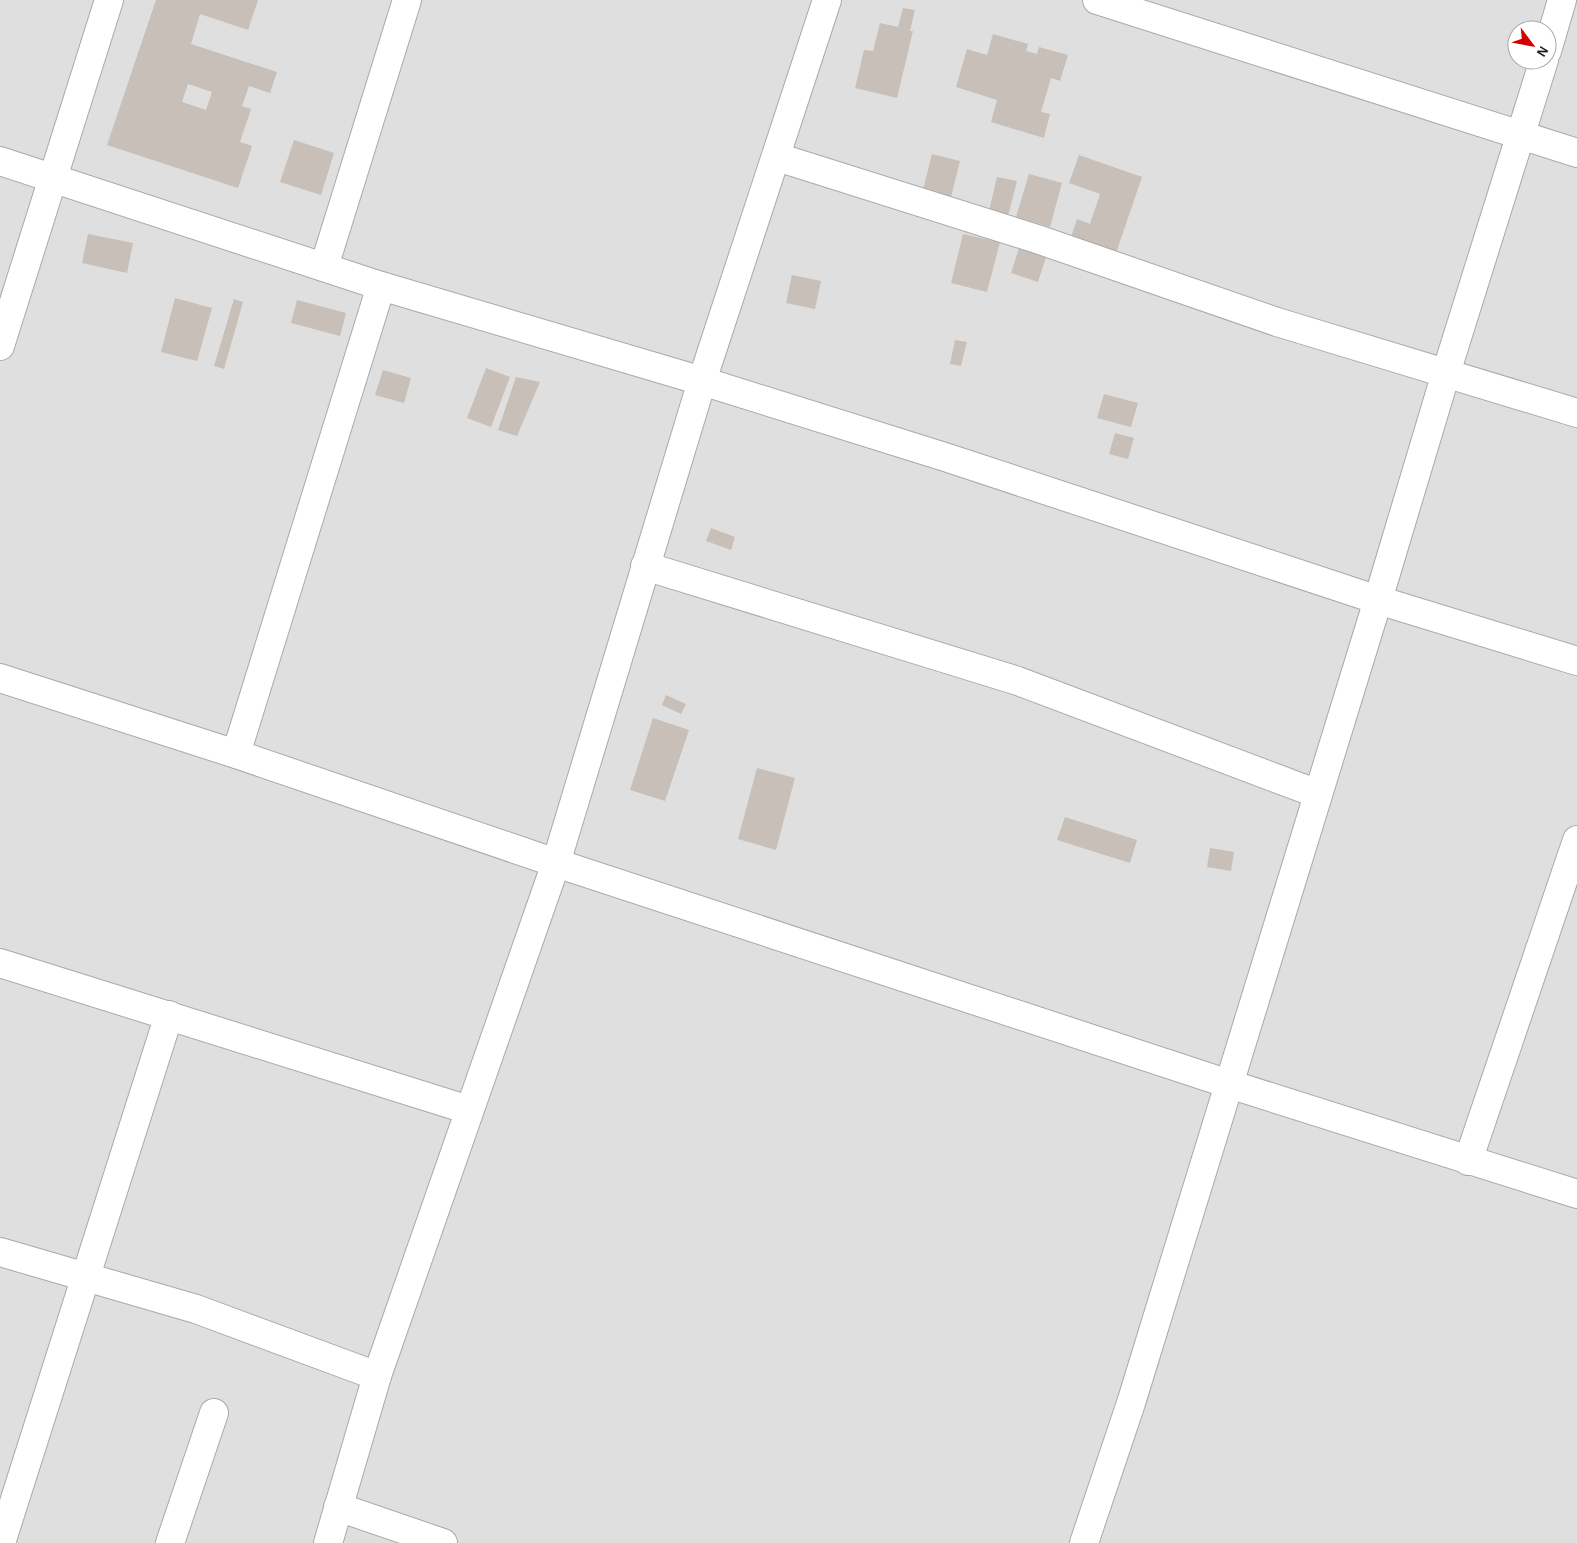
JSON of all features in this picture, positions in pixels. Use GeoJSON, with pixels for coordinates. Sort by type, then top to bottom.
{"type":"FeatureCollection","features":[{"type":"Feature","properties":{"kind":"street"},"geometry":{"type":"LineString","coordinates":[[0,346],[51,179],[109,0]]}},
{"type":"Feature","properties":{"kind":"street"},"geometry":{"type":"LineString","coordinates":[[324,267],[406,0]]}},
{"type":"Feature","properties":{"kind":"street"},"geometry":{"type":"LineString","coordinates":[[328,1543],[376,1376],[556,863],[702,381],[827,0]]}},
{"type":"Feature","properties":{"kind":"street"},"geometry":{"type":"LineString","coordinates":[[1096,0],[1577,153]]}},
{"type":"Feature","properties":{"kind":"street"},"geometry":{"type":"LineString","coordinates":[[1556,20],[1562,0]]}},
{"type":"Feature","properties":{"kind":"street"},"geometry":{"type":"LineString","coordinates":[[1084,1543],[1131,1404],[1446,373],[1541,70]]}},
{"type":"Feature","properties":{"kind":"street"},"geometry":{"type":"LineString","coordinates":[[776,157],[1037,239],[1278,322],[1577,412]]}},
{"type":"Feature","properties":{"kind":"street"},"geometry":{"type":"LineString","coordinates":[[0,161],[381,286],[702,381],[945,457],[1378,600],[1577,661]]}},
{"type":"Feature","properties":{"kind":"street"},"geometry":{"type":"LineString","coordinates":[[236,754],[381,286]]}},
{"type":"Feature","properties":{"kind":"street"},"geometry":{"type":"LineString","coordinates":[[645,566],[1018,681],[1318,794]]}},
{"type":"Feature","properties":{"kind":"street"},"geometry":{"type":"LineString","coordinates":[[0,678],[236,754],[556,863],[1229,1084],[1577,1194]]}},
{"type":"Feature","properties":{"kind":"street"},"geometry":{"type":"LineString","coordinates":[[1468,1160],[1577,840]]}},
{"type":"Feature","properties":{"kind":"street"},"geometry":{"type":"LineString","coordinates":[[0,963],[469,1110]]}},
{"type":"Feature","properties":{"kind":"street"},"geometry":{"type":"LineString","coordinates":[[1,1543],[169,1015]]}},
{"type":"Feature","properties":{"kind":"street"},"geometry":{"type":"LineString","coordinates":[[0,1252],[196,1310],[376,1376]]}},
{"type":"Feature","properties":{"kind":"street"},"geometry":{"type":"LineString","coordinates":[[170,1543],[214,1413]]}},
{"type":"Feature","properties":{"kind":"street"},"geometry":{"type":"LineString","coordinates":[[338,1507],[443,1543]]}},
{"type":"Feature","properties":{"kind":"shaded area"},"geometry":{"type":"Polygon","coordinates":[[[0,0],[1577,0],[1577,1543],[0,1543],[0,0]]]}},
{"type":"Feature","properties":{"kind":"building"},"geometry":{"type":"Polygon","coordinates":[[[156,0],[258,0],[248,30],[200,14],[191,44],[277,72],[270,93],[249,86],[242,106],[251,109],[240,142],[252,146],[238,188],[107,145],[156,0]],[[188,84],[182,102],[206,110],[212,92],[188,84]]]}},
{"type":"Feature","properties":{"kind":"building"},"geometry":{"type":"Polygon","coordinates":[[[903,8],[915,10],[910,31],[913,31],[897,98],[855,88],[864,50],[873,51],[880,23],[898,27],[903,8]]]}},
{"type":"Feature","properties":{"kind":"building"},"geometry":{"type":"Polygon","coordinates":[[[993,34],[1028,44],[1026,51],[1037,54],[1039,47],[1068,55],[1060,81],[1051,78],[1041,112],[1050,114],[1044,138],[991,122],[997,100],[956,87],[967,49],[987,55],[993,34]]]}},
{"type":"Feature","properties":{"kind":"building"},"geometry":{"type":"Polygon","coordinates":[[[294,140],[334,153],[321,195],[280,182],[294,140]]]}},
{"type":"Feature","properties":{"kind":"building"},"geometry":{"type":"Polygon","coordinates":[[[932,154],[960,161],[951,197],[923,190],[932,154]]]}},
{"type":"Feature","properties":{"kind":"building"},"geometry":{"type":"Polygon","coordinates":[[[1079,155],[1142,177],[1115,256],[1070,240],[1077,219],[1090,224],[1100,194],[1069,183],[1079,155]]]}},
{"type":"Feature","properties":{"kind":"building"},"geometry":{"type":"Polygon","coordinates":[[[1029,174],[1062,183],[1050,227],[1016,217],[1029,174]]]}},
{"type":"Feature","properties":{"kind":"building"},"geometry":{"type":"Polygon","coordinates":[[[997,177],[1017,181],[1008,216],[989,211],[997,177]]]}},
{"type":"Feature","properties":{"kind":"building"},"geometry":{"type":"Polygon","coordinates":[[[88,234],[133,243],[127,273],[82,263],[88,234]]]}},
{"type":"Feature","properties":{"kind":"building"},"geometry":{"type":"Polygon","coordinates":[[[963,234],[1000,242],[987,292],[951,283],[963,234]]]}},
{"type":"Feature","properties":{"kind":"building"},"geometry":{"type":"Polygon","coordinates":[[[1019,248],[1046,257],[1038,282],[1011,273],[1019,248]]]}},
{"type":"Feature","properties":{"kind":"building"},"geometry":{"type":"Polygon","coordinates":[[[792,275],[821,281],[815,309],[786,303],[792,275]]]}},
{"type":"Feature","properties":{"kind":"building"},"geometry":{"type":"Polygon","coordinates":[[[175,298],[212,308],[197,361],[161,352],[175,298]]]}},
{"type":"Feature","properties":{"kind":"building"},"geometry":{"type":"Polygon","coordinates":[[[234,299],[243,302],[224,369],[214,366],[234,299]]]}},
{"type":"Feature","properties":{"kind":"building"},"geometry":{"type":"Polygon","coordinates":[[[297,300],[346,313],[340,336],[291,323],[297,300]]]}},
{"type":"Feature","properties":{"kind":"building"},"geometry":{"type":"Polygon","coordinates":[[[955,340],[967,342],[961,366],[950,364],[955,340]]]}},
{"type":"Feature","properties":{"kind":"building"},"geometry":{"type":"Polygon","coordinates":[[[486,368],[510,377],[491,427],[467,418],[486,368]]]}},
{"type":"Feature","properties":{"kind":"building"},"geometry":{"type":"Polygon","coordinates":[[[383,370],[411,378],[404,403],[375,395],[383,370]]]}},
{"type":"Feature","properties":{"kind":"building"},"geometry":{"type":"Polygon","coordinates":[[[516,377],[540,382],[517,436],[498,430],[516,377]]]}},
{"type":"Feature","properties":{"kind":"building"},"geometry":{"type":"Polygon","coordinates":[[[1104,394],[1138,403],[1131,427],[1097,418],[1104,394]]]}},
{"type":"Feature","properties":{"kind":"building"},"geometry":{"type":"Polygon","coordinates":[[[1115,433],[1134,438],[1128,459],[1109,454],[1115,433]]]}},
{"type":"Feature","properties":{"kind":"building"},"geometry":{"type":"Polygon","coordinates":[[[711,528],[735,537],[731,550],[706,541],[711,528]]]}},
{"type":"Feature","properties":{"kind":"building"},"geometry":{"type":"Polygon","coordinates":[[[666,695],[686,704],[681,714],[662,705],[666,695]]]}},
{"type":"Feature","properties":{"kind":"building"},"geometry":{"type":"Polygon","coordinates":[[[653,718],[689,730],[665,801],[630,790],[653,718]]]}},
{"type":"Feature","properties":{"kind":"building"},"geometry":{"type":"Polygon","coordinates":[[[757,768],[795,778],[776,850],[738,839],[757,768]]]}},
{"type":"Feature","properties":{"kind":"building"},"geometry":{"type":"Polygon","coordinates":[[[1065,817],[1137,840],[1130,863],[1057,840],[1065,817]]]}},
{"type":"Feature","properties":{"kind":"building"},"geometry":{"type":"Polygon","coordinates":[[[1210,848],[1234,852],[1231,871],[1207,867],[1210,848]]]}}]}
